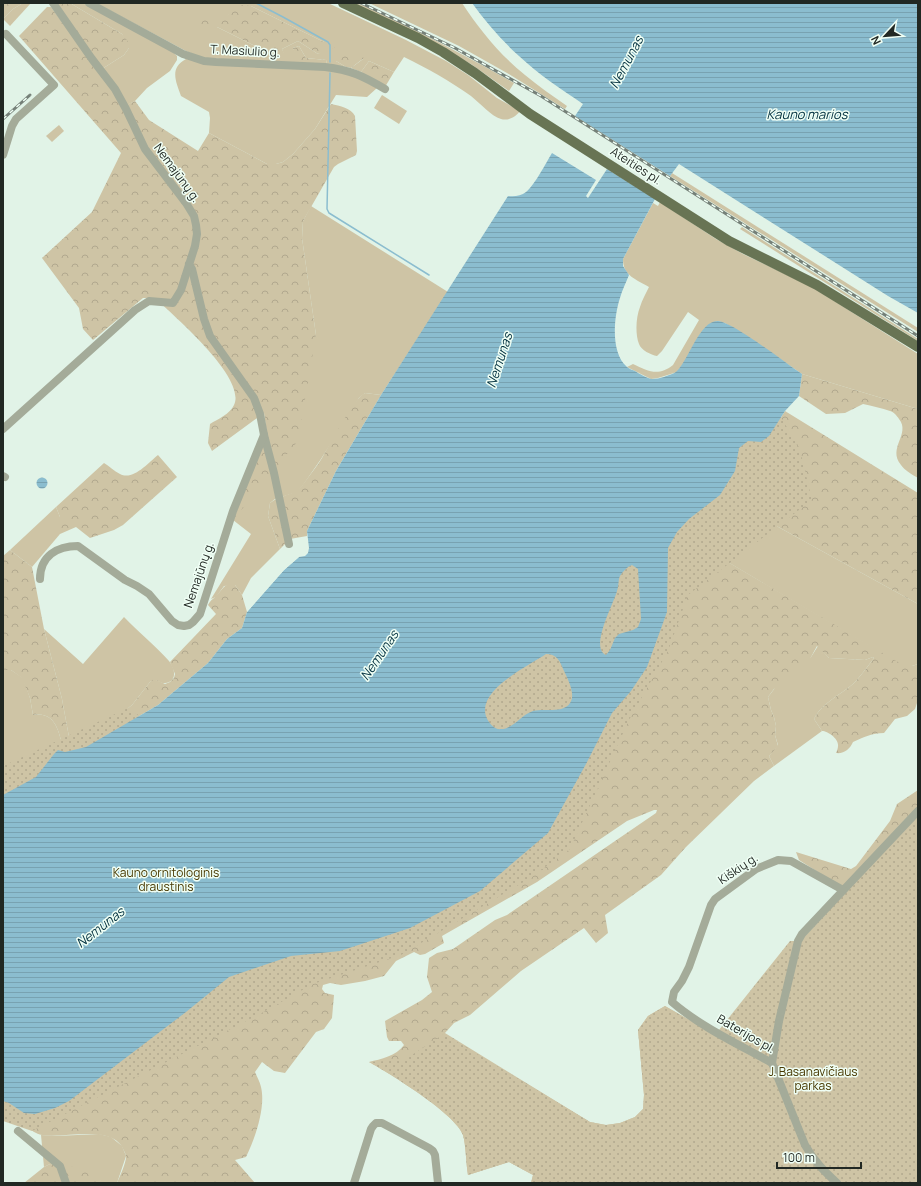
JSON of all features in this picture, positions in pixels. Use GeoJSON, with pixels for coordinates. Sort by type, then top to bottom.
{"type":"FeatureCollection","features":[{"type":"Feature","properties":{"kind":"main road","name":"Ateities pl."},"geometry":{"type":"LineString","coordinates":[[343,3],[418,38],[443,52],[475,73],[530,114],[729,240],[818,285],[918,347]]}},
{"type":"Feature","properties":{"kind":"street","name":"Nemajūnų g."},"geometry":{"type":"LineString","coordinates":[[3,429],[135,310],[149,301],[173,303],[181,290],[195,246],[197,234],[194,216],[186,203],[145,149],[115,89],[53,3]]}},
{"type":"Feature","properties":{"kind":"street","name":"T. Masiulio g."},"geometry":{"type":"LineString","coordinates":[[89,3],[183,54],[195,58],[216,62],[341,69],[367,78],[385,89]]}},
{"type":"Feature","properties":{"kind":"street"},"geometry":{"type":"LineString","coordinates":[[3,155],[12,126],[16,119],[54,85],[6,34]]}},
{"type":"Feature","properties":{"kind":"street"},"geometry":{"type":"LineString","coordinates":[[189,264],[192,269],[207,328],[216,346],[254,398],[260,414],[290,544]]}},
{"type":"Feature","properties":{"kind":"street","name":"Nemajūnų g."},"geometry":{"type":"LineString","coordinates":[[40,579],[40,571],[52,553],[59,548],[78,546],[125,580],[149,594],[172,621],[184,626],[193,622],[200,614],[234,511],[264,435]]}},
{"type":"Feature","properties":{"kind":"street"},"geometry":{"type":"LineString","coordinates":[[772,1063],[779,1021],[798,941],[807,928],[918,811]]}},
{"type":"Feature","properties":{"kind":"street","name":"Kiškių g."},"geometry":{"type":"LineString","coordinates":[[672,1002],[674,992],[682,981],[689,967],[711,905],[715,899],[756,870],[778,860],[791,861],[843,890]]}},
{"type":"Feature","properties":{"kind":"street","name":"Baterijos pl."},"geometry":{"type":"LineString","coordinates":[[672,1002],[682,1010],[732,1041],[772,1063],[805,1145],[812,1158],[821,1169],[837,1183]]}},
{"type":"Feature","properties":{"kind":"street"},"geometry":{"type":"LineString","coordinates":[[354,1183],[371,1130],[373,1126],[382,1123],[434,1151],[438,1183]]}},
{"type":"Feature","properties":{"kind":"street"},"geometry":{"type":"LineString","coordinates":[[18,1131],[60,1166],[66,1183]]}},
{"type":"Feature","properties":{"kind":"green space"},"geometry":{"type":"Polygon","coordinates":[[[3,3],[23,3],[13,9],[3,19],[3,3]]]}},
{"type":"Feature","properties":{"kind":"green space"},"geometry":{"type":"Polygon","coordinates":[[[23,3],[31,3],[10,26],[3,19],[13,9],[23,3]]]}},
{"type":"Feature","properties":{"kind":"green space"},"geometry":{"type":"Polygon","coordinates":[[[57,3],[70,3],[122,34],[129,43],[129,48],[124,55],[102,69],[57,3]]]}},
{"type":"Feature","properties":{"kind":"green space"},"geometry":{"type":"Polygon","coordinates":[[[70,3],[83,3],[172,51],[177,56],[177,60],[170,71],[147,88],[135,101],[127,105],[102,69],[124,55],[129,48],[122,34],[70,3]]]}},
{"type":"Feature","properties":{"kind":"green space"},"geometry":{"type":"Polygon","coordinates":[[[96,3],[328,3],[406,40],[446,61],[468,75],[497,98],[520,111],[514,117],[509,119],[501,119],[489,112],[471,96],[455,85],[404,57],[394,72],[369,61],[361,72],[351,68],[363,59],[336,61],[346,67],[327,64],[326,60],[306,58],[299,46],[293,48],[300,63],[203,58],[186,51],[96,3]],[[251,6],[228,15],[217,27],[265,51],[264,55],[284,55],[282,49],[298,41],[318,54],[337,42],[324,42],[251,6]]]}},
{"type":"Feature","properties":{"kind":"green space"},"geometry":{"type":"Polygon","coordinates":[[[351,3],[368,7],[456,51],[514,83],[509,91],[471,64],[351,3]]]}},
{"type":"Feature","properties":{"kind":"green space"},"geometry":{"type":"Polygon","coordinates":[[[369,3],[462,3],[483,32],[507,59],[530,79],[567,106],[565,109],[507,73],[459,46],[369,3]]]}},
{"type":"Feature","properties":{"kind":"green space"},"geometry":{"type":"Polygon","coordinates":[[[232,4],[251,6],[324,42],[337,42],[338,46],[318,54],[298,41],[282,49],[285,55],[264,55],[265,51],[217,27],[199,24],[199,17],[228,15],[232,4]]]}},
{"type":"Feature","properties":{"kind":"green space"},"geometry":{"type":"Polygon","coordinates":[[[47,7],[51,7],[110,87],[122,107],[135,101],[149,120],[198,151],[209,133],[267,164],[276,164],[283,162],[293,154],[315,129],[331,104],[348,109],[355,116],[356,155],[334,167],[303,221],[302,238],[316,335],[298,441],[233,520],[267,434],[264,413],[212,451],[208,443],[210,424],[230,411],[234,405],[235,393],[230,379],[220,364],[206,348],[155,298],[143,298],[93,340],[83,329],[79,308],[42,258],[92,212],[121,153],[19,36],[47,7]]]}},
{"type":"Feature","properties":{"kind":"green space"},"geometry":{"type":"Polygon","coordinates":[[[299,46],[306,58],[326,60],[327,64],[300,63],[296,58],[293,48],[299,46]]]}},
{"type":"Feature","properties":{"kind":"green space"},"geometry":{"type":"Polygon","coordinates":[[[345,50],[364,58],[351,68],[346,67],[336,61],[345,50]]]}},
{"type":"Feature","properties":{"kind":"green space"},"geometry":{"type":"Polygon","coordinates":[[[186,59],[337,71],[350,74],[377,88],[367,97],[336,95],[315,129],[293,154],[283,162],[267,164],[209,133],[209,112],[181,96],[177,86],[175,76],[177,67],[186,59]]]}},
{"type":"Feature","properties":{"kind":"green space"},"geometry":{"type":"Polygon","coordinates":[[[369,61],[394,72],[385,87],[361,72],[369,61]]]}},
{"type":"Feature","properties":{"kind":"green space"},"geometry":{"type":"Polygon","coordinates":[[[382,95],[407,111],[399,124],[374,108],[382,95]]]}},
{"type":"Feature","properties":{"kind":"green space"},"geometry":{"type":"Polygon","coordinates":[[[59,125],[64,131],[52,142],[46,136],[59,125]]]}},
{"type":"Feature","properties":{"kind":"green space"},"geometry":{"type":"Polygon","coordinates":[[[672,173],[918,328],[918,332],[670,176],[672,173]]]}},
{"type":"Feature","properties":{"kind":"green space"},"geometry":{"type":"Polygon","coordinates":[[[660,202],[716,239],[743,254],[812,287],[918,354],[918,409],[802,374],[725,323],[717,321],[677,372],[651,379],[627,367],[633,364],[653,372],[668,369],[673,365],[699,320],[688,312],[662,351],[657,356],[646,352],[639,344],[636,326],[642,302],[649,287],[628,273],[625,269],[623,259],[653,203],[658,206],[660,202]]]}},
{"type":"Feature","properties":{"kind":"green space"},"geometry":{"type":"Polygon","coordinates":[[[311,206],[448,292],[381,395],[365,393],[359,398],[303,485],[297,492],[275,499],[270,503],[268,516],[280,549],[251,578],[242,595],[235,585],[224,586],[216,597],[211,599],[251,534],[233,520],[316,335],[302,238],[303,221],[311,206]]]}},
{"type":"Feature","properties":{"kind":"green space"},"geometry":{"type":"Polygon","coordinates":[[[742,227],[918,339],[918,341],[740,229],[742,227]]]}},
{"type":"Feature","properties":{"kind":"green space"},"geometry":{"type":"Polygon","coordinates":[[[802,374],[918,409],[918,478],[904,469],[897,459],[896,453],[901,436],[902,425],[894,413],[863,404],[845,413],[826,414],[799,396],[802,374]]]}},
{"type":"Feature","properties":{"kind":"green space"},"geometry":{"type":"Polygon","coordinates":[[[365,393],[381,395],[336,471],[307,531],[307,536],[290,539],[280,549],[268,516],[270,503],[292,493],[300,487],[322,458],[354,404],[365,393]]]}},
{"type":"Feature","properties":{"kind":"green space"},"geometry":{"type":"Polygon","coordinates":[[[785,411],[918,493],[918,604],[720,495],[769,436],[785,411]]]}},
{"type":"Feature","properties":{"kind":"green space","name":"Kauno ornitologinis draustinis"},"geometry":{"type":"Polygon","coordinates":[[[781,417],[800,450],[812,500],[688,595],[668,651],[629,720],[570,849],[532,877],[401,955],[313,984],[260,1014],[32,1131],[3,1121],[3,766],[128,708],[144,719],[781,417]]]}},
{"type":"Feature","properties":{"kind":"green space"},"geometry":{"type":"Polygon","coordinates":[[[158,455],[177,477],[123,525],[114,530],[90,538],[76,527],[60,534],[60,517],[56,507],[104,463],[125,476],[140,470],[158,455]]]}},
{"type":"Feature","properties":{"kind":"green space"},"geometry":{"type":"Polygon","coordinates":[[[720,495],[918,604],[918,664],[903,666],[677,532],[720,495]]]}},
{"type":"Feature","properties":{"kind":"green space"},"geometry":{"type":"Polygon","coordinates":[[[56,507],[60,517],[60,534],[32,567],[10,550],[56,507]]]}},
{"type":"Feature","properties":{"kind":"green space"},"geometry":{"type":"Polygon","coordinates":[[[677,532],[903,665],[912,666],[918,664],[918,700],[915,709],[907,716],[895,719],[884,733],[861,738],[853,742],[850,747],[842,753],[836,753],[838,747],[837,741],[830,734],[822,731],[814,719],[827,703],[856,681],[874,658],[865,660],[829,658],[817,646],[811,657],[799,671],[789,670],[789,678],[786,685],[774,689],[768,697],[776,726],[775,735],[778,746],[769,756],[774,766],[754,781],[686,847],[661,875],[605,915],[608,933],[596,943],[584,928],[521,971],[470,1015],[454,1023],[445,1033],[590,1122],[606,1125],[620,1123],[635,1117],[643,1109],[644,1095],[638,1030],[648,1016],[665,1006],[766,1064],[531,1183],[533,1175],[509,1162],[468,1175],[464,1139],[458,1126],[448,1116],[421,1095],[369,1062],[393,1054],[404,1045],[401,1041],[389,1041],[385,1021],[422,1000],[432,992],[427,977],[429,958],[437,953],[453,949],[495,920],[507,915],[656,813],[657,810],[654,810],[627,821],[537,882],[442,936],[444,943],[425,954],[420,955],[414,952],[396,961],[384,976],[341,985],[330,983],[323,985],[322,989],[325,993],[334,995],[332,1018],[324,1029],[316,1032],[285,1073],[274,1071],[262,1062],[255,1072],[261,1085],[262,1095],[259,1123],[246,1157],[235,1160],[255,1183],[117,1183],[126,1160],[119,1142],[110,1137],[100,1135],[42,1135],[26,1126],[677,532]]]}},
{"type":"Feature","properties":{"kind":"green space"},"geometry":{"type":"Polygon","coordinates":[[[10,550],[32,567],[44,629],[62,699],[69,737],[113,720],[132,705],[154,679],[165,684],[170,682],[174,678],[175,674],[170,662],[216,614],[208,605],[226,585],[235,585],[242,595],[247,612],[242,628],[227,639],[208,663],[158,705],[86,747],[64,752],[56,725],[52,720],[41,715],[33,715],[30,698],[22,678],[11,670],[3,670],[3,556],[10,550]]]}},
{"type":"Feature","properties":{"kind":"green space"},"geometry":{"type":"Polygon","coordinates":[[[124,617],[169,661],[173,667],[174,677],[169,682],[165,683],[154,680],[150,682],[132,705],[113,720],[69,737],[62,699],[44,629],[83,664],[124,617]]]}},
{"type":"Feature","properties":{"kind":"green space"},"geometry":{"type":"Polygon","coordinates":[[[818,646],[829,658],[865,660],[874,658],[851,686],[827,703],[818,713],[814,719],[822,731],[774,766],[769,756],[778,745],[775,735],[776,726],[768,697],[789,670],[811,657],[818,646]]]}},
{"type":"Feature","properties":{"kind":"green space"},"geometry":{"type":"Polygon","coordinates":[[[3,670],[11,670],[23,678],[30,698],[33,715],[41,715],[52,720],[56,725],[64,752],[3,766],[3,670]]]}},
{"type":"Feature","properties":{"kind":"green space"},"geometry":{"type":"Polygon","coordinates":[[[918,790],[918,807],[843,888],[799,860],[796,852],[851,869],[856,866],[890,821],[897,804],[918,790]]]}},
{"type":"Feature","properties":{"kind":"green space","name":"J. Basanavičiaus parkas"},"geometry":{"type":"Polygon","coordinates":[[[918,815],[918,1183],[531,1183],[533,1175],[509,1162],[468,1175],[464,1139],[458,1126],[448,1116],[421,1095],[369,1062],[404,1060],[444,1034],[590,1122],[606,1125],[620,1123],[635,1117],[643,1109],[644,1095],[638,1030],[648,1016],[665,1006],[715,1035],[790,941],[796,941],[806,935],[918,815]]]}},
{"type":"Feature","properties":{"kind":"green space"},"geometry":{"type":"Polygon","coordinates":[[[99,1134],[111,1137],[122,1146],[126,1156],[117,1183],[101,1183],[101,1181],[50,1164],[44,1167],[41,1135],[56,1136],[99,1134]]]}},
{"type":"Feature","properties":{"kind":"green space"},"geometry":{"type":"Polygon","coordinates":[[[50,1164],[81,1168],[94,1172],[101,1183],[24,1183],[50,1164]]]}},
{"type":"Feature","properties":{"kind":"water","name":"Kauno marios"},"geometry":{"type":"Polygon","coordinates":[[[472,3],[918,3],[918,313],[888,296],[679,164],[670,176],[575,116],[583,104],[526,63],[494,31],[472,3]]]}},
{"type":"Feature","properties":{"kind":"water","name":"Kauno ornitologinis draustinis"},"geometry":{"type":"Polygon","coordinates":[[[552,153],[596,180],[586,196],[588,198],[607,169],[655,199],[623,259],[623,266],[629,275],[622,292],[616,314],[615,334],[618,353],[627,367],[645,377],[652,379],[664,377],[674,373],[681,365],[700,333],[712,322],[718,321],[735,328],[802,374],[799,396],[785,411],[769,436],[761,442],[748,441],[739,448],[735,471],[720,495],[689,519],[677,532],[668,548],[667,612],[647,667],[631,691],[612,713],[548,833],[480,891],[410,928],[340,951],[291,956],[229,977],[186,1012],[69,1101],[55,1108],[35,1114],[24,1113],[9,1103],[3,1101],[3,795],[36,777],[58,750],[65,752],[86,747],[158,705],[208,663],[227,639],[242,628],[247,612],[284,570],[299,557],[305,556],[308,553],[309,548],[307,531],[336,471],[381,395],[508,196],[517,196],[526,192],[536,180],[552,153]],[[632,565],[625,569],[620,576],[617,591],[601,635],[601,651],[606,655],[615,638],[619,634],[638,627],[641,619],[638,569],[632,565]],[[546,654],[515,673],[494,691],[487,701],[485,711],[489,722],[494,727],[499,729],[509,727],[533,711],[558,710],[570,703],[572,700],[572,691],[561,664],[553,655],[546,654]]]}},
{"type":"Feature","properties":{"kind":"water"},"geometry":{"type":"Polygon","coordinates":[[[42,477],[46,479],[48,483],[46,487],[42,489],[38,487],[36,483],[38,479],[42,477]]]}},
{"type":"Feature","properties":{"kind":"pier"},"geometry":{"type":"Polygon","coordinates":[[[298,556],[299,557],[284,570],[247,612],[247,610],[282,568],[298,556]]]}},
{"type":"Feature","properties":{"kind":"waterway"},"geometry":{"type":"LineString","coordinates":[[256,3],[328,42],[330,45],[330,62]]}},
{"type":"Feature","properties":{"kind":"waterway"},"geometry":{"type":"LineString","coordinates":[[330,73],[327,209],[329,213],[429,275]]}},
{"type":"Feature","properties":{"kind":"railway"},"geometry":{"type":"LineString","coordinates":[[361,3],[455,48],[541,96],[918,336]]}},
{"type":"Feature","properties":{"kind":"railway"},"geometry":{"type":"LineString","coordinates":[[3,119],[30,95]]}},
{"type":"Feature","properties":{"kind":"water label","name":"Nemunas"},"geometry":{"type":"Point","coordinates":[626,62]}},
{"type":"Feature","properties":{"kind":"water label","name":"Nemunas"},"geometry":{"type":"Point","coordinates":[499,360]}},
{"type":"Feature","properties":{"kind":"water label","name":"Nemunas"},"geometry":{"type":"Point","coordinates":[379,655]}},
{"type":"Feature","properties":{"kind":"water label","name":"Nemunas"},"geometry":{"type":"Point","coordinates":[100,927]}}]}
